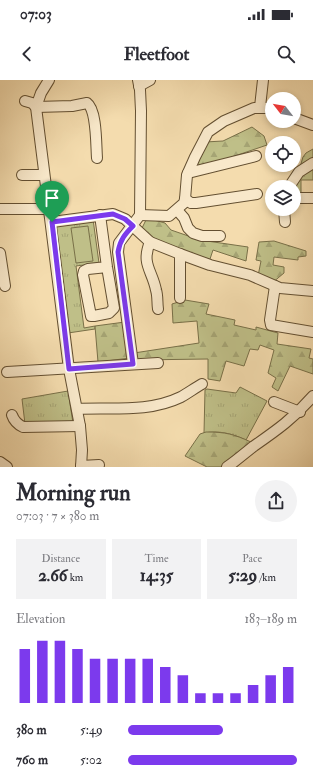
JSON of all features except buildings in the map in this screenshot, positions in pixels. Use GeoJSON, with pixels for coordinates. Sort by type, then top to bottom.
{"type":"FeatureCollection","features":[{"type":"Feature","properties":{"kind":"street"},"geometry":{"type":"LineString","coordinates":[[49,80],[36,107],[44,175],[52,222],[69,369],[80,426],[82,450],[81,466],[99,465]]}},
{"type":"Feature","properties":{"kind":"street"},"geometry":{"type":"LineString","coordinates":[[133,364],[118,252],[119,242],[133,226],[140,215],[141,111],[139,83],[150,80]]}},
{"type":"Feature","properties":{"kind":"street"},"geometry":{"type":"LineString","coordinates":[[260,107],[263,80]]}},
{"type":"Feature","properties":{"kind":"street"},"geometry":{"type":"LineString","coordinates":[[25,101],[32,103],[36,107],[72,106],[87,103],[91,106],[94,114],[97,158]]}},
{"type":"Feature","properties":{"kind":"street"},"geometry":{"type":"LineString","coordinates":[[140,215],[168,216],[178,210],[184,203],[188,173],[208,132],[224,121],[254,108],[265,108]]}},
{"type":"Feature","properties":{"kind":"street"},"geometry":{"type":"LineString","coordinates":[[301,121],[313,125]]}},
{"type":"Feature","properties":{"kind":"street"},"geometry":{"type":"LineString","coordinates":[[188,173],[256,156]]}},
{"type":"Feature","properties":{"kind":"street"},"geometry":{"type":"LineString","coordinates":[[294,180],[299,172],[313,163]]}},
{"type":"Feature","properties":{"kind":"street"},"geometry":{"type":"LineString","coordinates":[[22,175],[44,175]]}},
{"type":"Feature","properties":{"kind":"street"},"geometry":{"type":"LineString","coordinates":[[185,199],[191,203],[257,194]]}},
{"type":"Feature","properties":{"kind":"street"},"geometry":{"type":"LineString","coordinates":[[301,198],[313,198]]}},
{"type":"Feature","properties":{"kind":"street"},"geometry":{"type":"LineString","coordinates":[[0,209],[50,209]]}},
{"type":"Feature","properties":{"kind":"street"},"geometry":{"type":"LineString","coordinates":[[178,210],[184,218],[188,228],[193,233],[202,236],[220,236]]}},
{"type":"Feature","properties":{"kind":"street"},"geometry":{"type":"LineString","coordinates":[[52,222],[113,214],[125,219],[150,242],[180,254],[210,265],[250,275],[280,288],[313,291]]}},
{"type":"Feature","properties":{"kind":"street"},"geometry":{"type":"LineString","coordinates":[[100,216],[114,308],[112,312]]}},
{"type":"Feature","properties":{"kind":"street"},"geometry":{"type":"LineString","coordinates":[[284,216],[284,222]]}},
{"type":"Feature","properties":{"kind":"street"},"geometry":{"type":"LineString","coordinates":[[150,242],[146,252],[146,258],[156,290],[158,309]]}},
{"type":"Feature","properties":{"kind":"street"},"geometry":{"type":"LineString","coordinates":[[0,253],[5,286]]}},
{"type":"Feature","properties":{"kind":"street"},"geometry":{"type":"LineString","coordinates":[[180,254],[180,298]]}},
{"type":"Feature","properties":{"kind":"street"},"geometry":{"type":"LineString","coordinates":[[107,267],[88,269],[84,271],[83,275],[91,316],[112,312]]}},
{"type":"Feature","properties":{"kind":"street"},"geometry":{"type":"LineString","coordinates":[[275,286],[270,320],[271,325],[313,332]]}},
{"type":"Feature","properties":{"kind":"street"},"geometry":{"type":"LineString","coordinates":[[112,312],[120,319],[126,317]]}},
{"type":"Feature","properties":{"kind":"street"},"geometry":{"type":"LineString","coordinates":[[7,372],[158,363]]}},
{"type":"Feature","properties":{"kind":"street"},"geometry":{"type":"LineString","coordinates":[[76,409],[129,409],[146,407],[180,397],[202,384]]}},
{"type":"Feature","properties":{"kind":"street"},"geometry":{"type":"LineString","coordinates":[[227,467],[276,432],[300,412],[313,396]]}},
{"type":"Feature","properties":{"kind":"street"},"geometry":{"type":"LineString","coordinates":[[274,402],[300,412]]}},
{"type":"Feature","properties":{"kind":"street"},"geometry":{"type":"LineString","coordinates":[[12,415],[14,421],[23,427],[80,426]]}},
{"type":"Feature","properties":{"kind":"street"},"geometry":{"type":"LineString","coordinates":[[0,462],[7,467]]}},
{"type":"Feature","properties":{"kind":"green space"},"geometry":{"type":"Polygon","coordinates":[[[252,127],[264,136],[265,146],[191,171],[205,142],[223,141],[252,127]]]}},
{"type":"Feature","properties":{"kind":"green space"},"geometry":{"type":"Polygon","coordinates":[[[313,149],[313,180],[296,180],[298,172],[301,172],[301,164],[306,153],[313,149]]]}},
{"type":"Feature","properties":{"kind":"green space"},"geometry":{"type":"Polygon","coordinates":[[[93,219],[99,263],[76,266],[84,328],[95,326],[95,329],[68,333],[55,229],[57,226],[93,219]]]}},
{"type":"Feature","properties":{"kind":"green space"},"geometry":{"type":"Polygon","coordinates":[[[146,220],[154,220],[165,223],[171,230],[200,240],[248,247],[246,261],[213,250],[209,262],[150,238],[142,228],[146,220]]]}},
{"type":"Feature","properties":{"kind":"green space"},"geometry":{"type":"Polygon","coordinates":[[[88,226],[93,261],[76,263],[71,228],[88,226]]]}},
{"type":"Feature","properties":{"kind":"green space"},"geometry":{"type":"Polygon","coordinates":[[[274,241],[306,251],[306,256],[298,257],[298,260],[274,257],[273,265],[284,267],[284,273],[272,283],[258,276],[261,261],[256,260],[259,242],[274,241]]]}},
{"type":"Feature","properties":{"kind":"green space"},"geometry":{"type":"Polygon","coordinates":[[[185,300],[209,304],[206,314],[235,320],[234,325],[256,330],[256,327],[278,333],[277,344],[311,349],[309,358],[313,359],[313,374],[290,366],[278,391],[272,387],[276,378],[268,373],[274,350],[260,345],[258,350],[250,349],[244,366],[226,361],[220,381],[208,379],[208,359],[135,360],[134,353],[199,343],[197,321],[173,323],[172,304],[185,300]]]}},
{"type":"Feature","properties":{"kind":"green space"},"geometry":{"type":"Polygon","coordinates":[[[125,322],[130,358],[98,362],[95,326],[125,322]]]}},
{"type":"Feature","properties":{"kind":"green space"},"geometry":{"type":"Polygon","coordinates":[[[240,387],[267,401],[246,440],[226,433],[204,433],[205,390],[236,393],[240,387]]]}},
{"type":"Feature","properties":{"kind":"green space"},"geometry":{"type":"Polygon","coordinates":[[[68,391],[73,423],[25,424],[22,399],[68,391]]]}},
{"type":"Feature","properties":{"kind":"green space"},"geometry":{"type":"Polygon","coordinates":[[[206,432],[229,434],[251,442],[245,451],[224,467],[207,467],[185,456],[200,434],[206,432]]]}},
{"type":"Feature","properties":{"kind":"route"},"geometry":{"type":"LineString","coordinates":[[113,214],[125,219],[133,226],[119,242],[118,252],[133,364],[69,369],[52,222],[113,214]]}}]}
